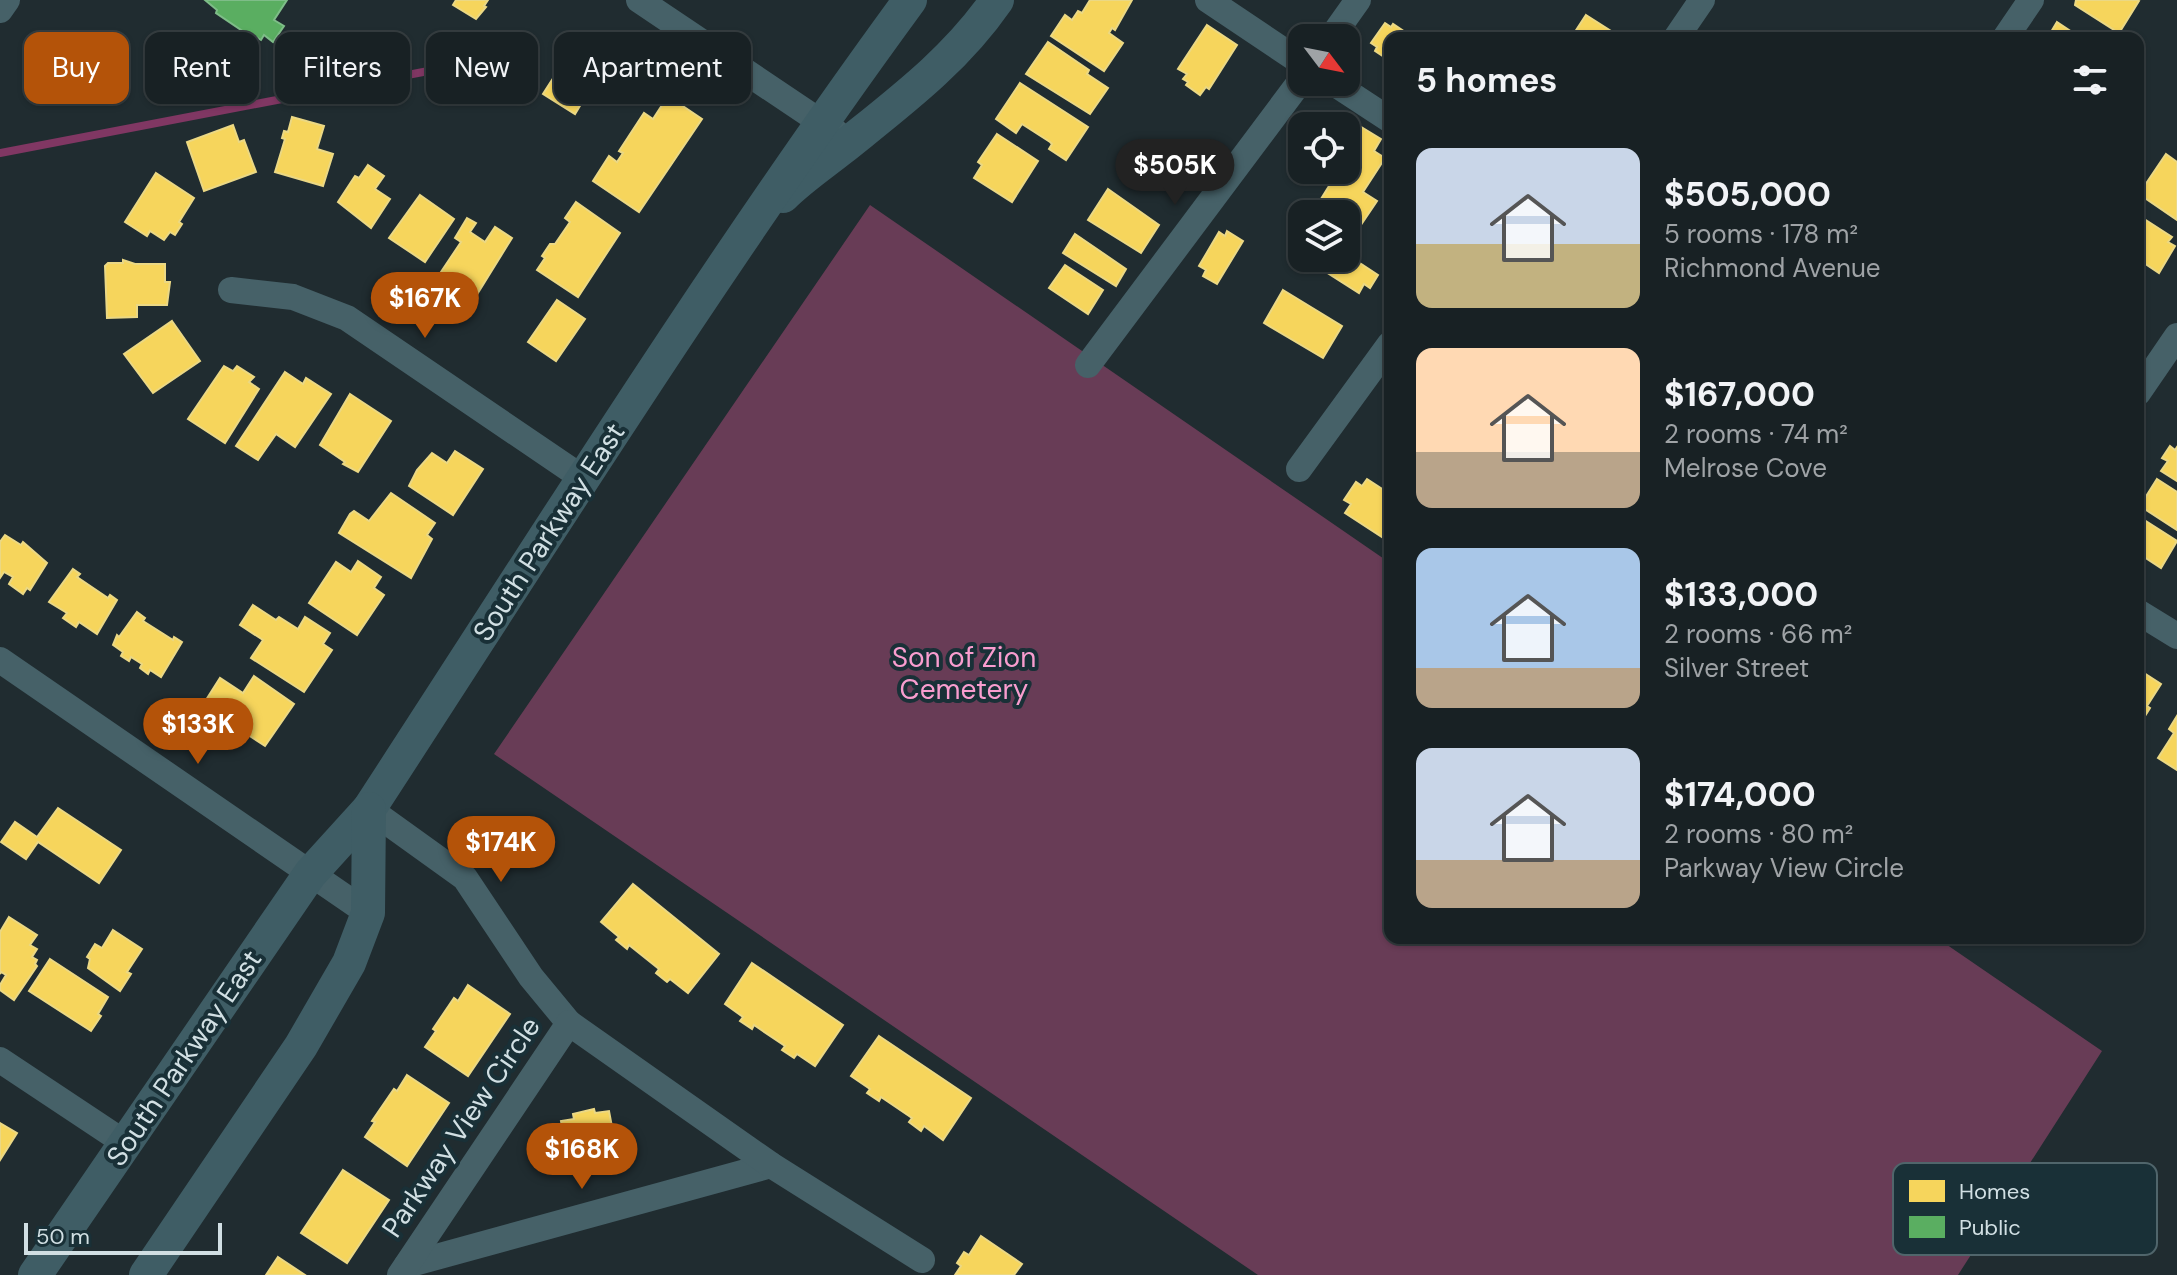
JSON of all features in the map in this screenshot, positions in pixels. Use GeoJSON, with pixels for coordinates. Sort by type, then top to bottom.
{"type":"FeatureCollection","features":[{"type":"Feature","properties":{"kind":"main road","name":"South Parkway East"},"geometry":{"type":"LineString","coordinates":[[35,1275],[310,874],[369,809],[729,255],[910,0]]}},
{"type":"Feature","properties":{"kind":"main road","name":"South Parkway East"},"geometry":{"type":"LineString","coordinates":[[729,255],[787,192],[953,56],[997,0]]}},
{"type":"Feature","properties":{"kind":"main road"},"geometry":{"type":"LineString","coordinates":[[146,1275],[332,997],[349,963],[368,913],[369,809]]}},
{"type":"Feature","properties":{"kind":"street"},"geometry":{"type":"LineString","coordinates":[[0,10],[7,0]]}},
{"type":"Feature","properties":{"kind":"street"},"geometry":{"type":"LineString","coordinates":[[639,0],[850,142]]}},
{"type":"Feature","properties":{"kind":"street"},"geometry":{"type":"LineString","coordinates":[[1208,0],[1288,54]]}},
{"type":"Feature","properties":{"kind":"street"},"geometry":{"type":"LineString","coordinates":[[1341,24],[1358,0]]}},
{"type":"Feature","properties":{"kind":"street"},"geometry":{"type":"LineString","coordinates":[[1680,32],[1702,0]]}},
{"type":"Feature","properties":{"kind":"street"},"geometry":{"type":"LineString","coordinates":[[2009,32],[2031,0]]}},
{"type":"Feature","properties":{"kind":"street"},"geometry":{"type":"LineString","coordinates":[[1088,365],[1289,96]]}},
{"type":"Feature","properties":{"kind":"street"},"geometry":{"type":"LineString","coordinates":[[1353,96],[1384,116]]}},
{"type":"Feature","properties":{"kind":"street"},"geometry":{"type":"LineString","coordinates":[[231,290],[293,297],[347,318],[584,479]]}},
{"type":"Feature","properties":{"kind":"street"},"geometry":{"type":"LineString","coordinates":[[2144,384],[2177,336]]}},
{"type":"Feature","properties":{"kind":"street"},"geometry":{"type":"LineString","coordinates":[[1299,469],[1384,352]]}},
{"type":"Feature","properties":{"kind":"street"},"geometry":{"type":"LineString","coordinates":[[2144,616],[2177,636]]}},
{"type":"Feature","properties":{"kind":"street"},"geometry":{"type":"LineString","coordinates":[[0,660],[368,913]]}},
{"type":"Feature","properties":{"kind":"street","name":"Parkway View Circle"},"geometry":{"type":"LineString","coordinates":[[369,809],[465,878],[531,977],[569,1023],[771,1165],[922,1260]]}},
{"type":"Feature","properties":{"kind":"street","name":"Parkway View Circle"},"geometry":{"type":"LineString","coordinates":[[404,1270],[569,1023]]}},
{"type":"Feature","properties":{"kind":"street"},"geometry":{"type":"LineString","coordinates":[[0,1060],[125,1143]]}},
{"type":"Feature","properties":{"kind":"street","name":"Parkway View Circle"},"geometry":{"type":"LineString","coordinates":[[404,1270],[771,1165]]}},
{"type":"Feature","properties":{"kind":"green space","name":"Son of Zion Cemetery"},"geometry":{"type":"Polygon","coordinates":[[[870,205],[1384,559],[1384,944],[1946,944],[2102,1051],[2030,1163],[1893,1163],[1893,1255],[1971,1255],[1958,1275],[1258,1275],[494,754],[870,205]]]}},
{"type":"Feature","properties":{"kind":"building: Homes"},"geometry":{"type":"Polygon","coordinates":[[[456,0],[488,0],[476,19],[453,5],[456,0]]]}},
{"type":"Feature","properties":{"kind":"building: Homes"},"geometry":{"type":"Polygon","coordinates":[[[1090,0],[1132,0],[1115,30],[1112,28],[1109,33],[1123,43],[1104,71],[1051,36],[1065,15],[1072,20],[1078,11],[1082,13],[1090,0]]]}},
{"type":"Feature","properties":{"kind":"building: Homes"},"geometry":{"type":"Polygon","coordinates":[[[2076,0],[2139,1],[2120,32],[2075,5],[2076,0]]]}},
{"type":"Feature","properties":{"kind":"building: Homes"},"geometry":{"type":"Polygon","coordinates":[[[1586,15],[1613,32],[1575,32],[1586,15]]]}},
{"type":"Feature","properties":{"kind":"building: Homes"},"geometry":{"type":"Polygon","coordinates":[[[2057,22],[2072,32],[2051,32],[2057,22]]]}},
{"type":"Feature","properties":{"kind":"building: Homes"},"geometry":{"type":"Polygon","coordinates":[[[1385,23],[1405,32],[1384,32],[1384,57],[1375,51],[1377,47],[1371,43],[1385,23]]]}},
{"type":"Feature","properties":{"kind":"building: Homes"},"geometry":{"type":"Polygon","coordinates":[[[1207,25],[1237,45],[1209,89],[1206,87],[1200,95],[1186,85],[1188,82],[1183,79],[1187,74],[1178,69],[1207,25]]]}},
{"type":"Feature","properties":{"kind":"building: Homes"},"geometry":{"type":"Polygon","coordinates":[[[1048,42],[1089,70],[1087,74],[1108,88],[1090,114],[1026,74],[1048,42]]]}},
{"type":"Feature","properties":{"kind":"building: Homes"},"geometry":{"type":"Polygon","coordinates":[[[554,77],[554,101],[543,94],[554,77]]]}},
{"type":"Feature","properties":{"kind":"building: Homes"},"geometry":{"type":"Polygon","coordinates":[[[1020,83],[1088,127],[1066,160],[1049,149],[1050,142],[1022,124],[1016,133],[996,119],[1020,83]]]}},
{"type":"Feature","properties":{"kind":"building: Homes"},"geometry":{"type":"Polygon","coordinates":[[[559,104],[581,104],[575,114],[559,104]]]}},
{"type":"Feature","properties":{"kind":"building: Homes"},"geometry":{"type":"Polygon","coordinates":[[[663,104],[680,104],[702,119],[639,212],[593,181],[609,156],[617,162],[623,153],[619,151],[644,113],[653,119],[663,104]]]}},
{"type":"Feature","properties":{"kind":"building: Homes"},"geometry":{"type":"Polygon","coordinates":[[[292,117],[324,126],[317,149],[333,154],[323,186],[275,172],[285,139],[282,138],[284,131],[288,132],[292,117]]]}},
{"type":"Feature","properties":{"kind":"building: Homes"},"geometry":{"type":"Polygon","coordinates":[[[233,125],[239,142],[244,140],[256,172],[204,191],[187,142],[233,125]]]}},
{"type":"Feature","properties":{"kind":"building: Homes"},"geometry":{"type":"Polygon","coordinates":[[[1360,126],[1381,139],[1374,151],[1384,160],[1363,192],[1377,201],[1360,226],[1360,200],[1321,199],[1330,184],[1360,184],[1360,126]]]}},
{"type":"Feature","properties":{"kind":"building: Homes"},"geometry":{"type":"Polygon","coordinates":[[[997,134],[1038,161],[1012,202],[974,178],[982,165],[978,162],[997,134]]]}},
{"type":"Feature","properties":{"kind":"building: Homes"},"geometry":{"type":"Polygon","coordinates":[[[2166,154],[2177,162],[2177,220],[2144,197],[2144,187],[2166,154]]]}},
{"type":"Feature","properties":{"kind":"building: Homes"},"geometry":{"type":"Polygon","coordinates":[[[368,165],[384,176],[375,189],[390,199],[371,228],[338,202],[355,176],[359,178],[368,165]]]}},
{"type":"Feature","properties":{"kind":"building: Homes"},"geometry":{"type":"Polygon","coordinates":[[[156,173],[194,198],[175,235],[170,232],[164,240],[150,231],[147,236],[125,222],[156,173]]]}},
{"type":"Feature","properties":{"kind":"building: Homes"},"geometry":{"type":"Polygon","coordinates":[[[1108,189],[1159,225],[1141,253],[1088,220],[1108,189]]]}},
{"type":"Feature","properties":{"kind":"building: Homes"},"geometry":{"type":"Polygon","coordinates":[[[420,195],[454,219],[425,262],[389,238],[420,195]]]}},
{"type":"Feature","properties":{"kind":"building: Homes"},"geometry":{"type":"Polygon","coordinates":[[[576,202],[620,233],[578,297],[537,270],[550,244],[555,244],[570,222],[565,218],[576,202]]]}},
{"type":"Feature","properties":{"kind":"building: Homes"},"geometry":{"type":"Polygon","coordinates":[[[467,218],[476,223],[470,232],[485,242],[495,227],[512,238],[476,296],[449,283],[452,279],[441,272],[461,242],[455,238],[467,218]]]}},
{"type":"Feature","properties":{"kind":"building: Homes"},"geometry":{"type":"Polygon","coordinates":[[[2144,219],[2172,237],[2168,242],[2175,246],[2159,273],[2144,263],[2144,219]]]}},
{"type":"Feature","properties":{"kind":"building: Homes"},"geometry":{"type":"Polygon","coordinates":[[[1227,231],[1243,241],[1217,284],[1203,276],[1206,270],[1199,266],[1219,232],[1225,236],[1227,231]]]}},
{"type":"Feature","properties":{"kind":"building: Homes"},"geometry":{"type":"Polygon","coordinates":[[[1075,234],[1126,269],[1116,286],[1063,253],[1075,234]]]}},
{"type":"Feature","properties":{"kind":"building: Homes"},"geometry":{"type":"Polygon","coordinates":[[[123,260],[135,264],[165,264],[165,282],[170,282],[167,305],[137,305],[137,317],[107,318],[105,266],[108,263],[123,263],[123,260]]]}},
{"type":"Feature","properties":{"kind":"building: Homes"},"geometry":{"type":"Polygon","coordinates":[[[1360,263],[1378,275],[1370,288],[1364,284],[1359,293],[1326,272],[1360,272],[1360,263]]]}},
{"type":"Feature","properties":{"kind":"building: Homes"},"geometry":{"type":"Polygon","coordinates":[[[1065,265],[1103,290],[1088,314],[1049,288],[1065,265]]]}},
{"type":"Feature","properties":{"kind":"building: Homes"},"geometry":{"type":"Polygon","coordinates":[[[1283,290],[1342,326],[1323,358],[1264,323],[1283,290]]]}},
{"type":"Feature","properties":{"kind":"building: Homes"},"geometry":{"type":"Polygon","coordinates":[[[557,300],[585,319],[556,361],[528,342],[557,300]]]}},
{"type":"Feature","properties":{"kind":"building: Homes"},"geometry":{"type":"Polygon","coordinates":[[[172,321],[200,361],[153,393],[124,354],[172,321]]]}},
{"type":"Feature","properties":{"kind":"building: Homes"},"geometry":{"type":"Polygon","coordinates":[[[224,366],[233,371],[237,366],[254,377],[249,382],[259,389],[225,443],[188,419],[224,366]]]}},
{"type":"Feature","properties":{"kind":"building: Homes"},"geometry":{"type":"Polygon","coordinates":[[[285,372],[303,384],[306,378],[331,394],[295,447],[276,434],[258,460],[236,446],[285,372]]]}},
{"type":"Feature","properties":{"kind":"building: Homes"},"geometry":{"type":"Polygon","coordinates":[[[350,394],[391,421],[358,472],[320,445],[350,394]]]}},
{"type":"Feature","properties":{"kind":"building: Homes"},"geometry":{"type":"Polygon","coordinates":[[[2170,446],[2175,450],[2177,447],[2177,481],[2161,471],[2168,461],[2162,458],[2170,446]]]}},
{"type":"Feature","properties":{"kind":"building: Homes"},"geometry":{"type":"Polygon","coordinates":[[[455,451],[483,469],[453,515],[409,486],[417,470],[432,453],[447,463],[455,451]]]}},
{"type":"Feature","properties":{"kind":"building: Homes"},"geometry":{"type":"Polygon","coordinates":[[[1367,479],[1384,490],[1382,537],[1345,513],[1351,504],[1344,500],[1356,482],[1362,486],[1367,479]]]}},
{"type":"Feature","properties":{"kind":"building: Homes"},"geometry":{"type":"Polygon","coordinates":[[[2157,479],[2177,492],[2177,530],[2144,509],[2144,500],[2157,479]]]}},
{"type":"Feature","properties":{"kind":"building: Homes"},"geometry":{"type":"Polygon","coordinates":[[[391,493],[435,523],[427,535],[432,539],[411,578],[339,533],[354,511],[369,521],[391,493]]]}},
{"type":"Feature","properties":{"kind":"building: Homes"},"geometry":{"type":"Polygon","coordinates":[[[2144,520],[2177,541],[2161,568],[2144,557],[2144,520]]]}},
{"type":"Feature","properties":{"kind":"building: Homes"},"geometry":{"type":"Polygon","coordinates":[[[5,535],[21,545],[23,542],[47,563],[30,590],[27,588],[23,594],[9,584],[13,577],[4,572],[0,578],[0,542],[5,535]]]}},
{"type":"Feature","properties":{"kind":"building: Homes"},"geometry":{"type":"Polygon","coordinates":[[[358,561],[381,577],[374,588],[384,595],[357,635],[309,603],[336,562],[351,572],[358,561]]]}},
{"type":"Feature","properties":{"kind":"building: Homes"},"geometry":{"type":"Polygon","coordinates":[[[73,569],[80,574],[77,577],[108,598],[110,595],[117,600],[97,634],[79,622],[76,627],[63,618],[67,613],[49,602],[73,569]]]}},
{"type":"Feature","properties":{"kind":"building: Homes"},"geometry":{"type":"Polygon","coordinates":[[[253,605],[276,620],[279,617],[298,629],[305,617],[330,633],[323,644],[332,650],[304,692],[251,658],[263,640],[240,625],[253,605]]]}},
{"type":"Feature","properties":{"kind":"building: Homes"},"geometry":{"type":"Polygon","coordinates":[[[137,612],[145,618],[143,621],[173,640],[174,637],[182,642],[161,677],[150,670],[148,674],[140,668],[142,664],[131,657],[129,661],[121,656],[123,652],[113,645],[117,635],[119,637],[137,612]]]}},
{"type":"Feature","properties":{"kind":"building: Homes"},"geometry":{"type":"Polygon","coordinates":[[[2144,673],[2161,684],[2147,706],[2150,708],[2144,718],[2144,673]]]}},
{"type":"Feature","properties":{"kind":"building: Homes"},"geometry":{"type":"Polygon","coordinates":[[[254,676],[294,704],[265,746],[236,727],[243,717],[232,708],[225,703],[221,710],[206,700],[220,678],[243,693],[254,676]]]}},
{"type":"Feature","properties":{"kind":"building: Homes"},"geometry":{"type":"Polygon","coordinates":[[[2177,716],[2177,770],[2158,758],[2174,733],[2169,729],[2177,716]]]}},
{"type":"Feature","properties":{"kind":"building: Homes"},"geometry":{"type":"Polygon","coordinates":[[[58,808],[121,850],[99,883],[38,842],[26,859],[1,842],[15,822],[37,837],[58,808]]]}},
{"type":"Feature","properties":{"kind":"building: Homes"},"geometry":{"type":"Polygon","coordinates":[[[633,884],[719,954],[688,993],[670,979],[667,982],[656,973],[659,969],[629,945],[627,949],[616,940],[619,937],[601,922],[633,884]]]}},
{"type":"Feature","properties":{"kind":"building: Homes"},"geometry":{"type":"Polygon","coordinates":[[[9,917],[37,935],[30,945],[37,949],[32,957],[37,960],[37,966],[14,1000],[0,990],[6,975],[0,974],[0,932],[9,917]]]}},
{"type":"Feature","properties":{"kind":"building: Homes"},"geometry":{"type":"Polygon","coordinates":[[[113,930],[142,949],[127,972],[131,974],[120,991],[88,968],[90,959],[87,957],[95,944],[102,948],[113,930]]]}},
{"type":"Feature","properties":{"kind":"building: Homes"},"geometry":{"type":"Polygon","coordinates":[[[50,959],[108,997],[91,1031],[29,991],[50,959]]]}},
{"type":"Feature","properties":{"kind":"building: Homes"},"geometry":{"type":"Polygon","coordinates":[[[752,963],[843,1025],[815,1066],[797,1054],[794,1058],[782,1050],[785,1046],[754,1025],[752,1029],[740,1021],[743,1017],[725,1004],[752,963]]]}},
{"type":"Feature","properties":{"kind":"building: Homes"},"geometry":{"type":"Polygon","coordinates":[[[468,985],[510,1014],[468,1076],[425,1047],[454,998],[458,1001],[468,985]]]}},
{"type":"Feature","properties":{"kind":"building: Homes"},"geometry":{"type":"Polygon","coordinates":[[[879,1036],[971,1098],[943,1140],[924,1126],[921,1131],[909,1122],[912,1118],[881,1097],[879,1101],[867,1093],[870,1089],[851,1076],[879,1036]]]}},
{"type":"Feature","properties":{"kind":"building: Homes"},"geometry":{"type":"Polygon","coordinates":[[[407,1075],[449,1103],[407,1166],[365,1137],[375,1122],[372,1121],[407,1075]]]}},
{"type":"Feature","properties":{"kind":"building: Homes"},"geometry":{"type":"Polygon","coordinates":[[[594,1109],[595,1113],[609,1111],[617,1153],[569,1162],[561,1121],[574,1119],[573,1114],[594,1109]]]}},
{"type":"Feature","properties":{"kind":"building: Homes"},"geometry":{"type":"Polygon","coordinates":[[[0,1123],[17,1133],[0,1160],[0,1123]]]}},
{"type":"Feature","properties":{"kind":"building: Homes"},"geometry":{"type":"Polygon","coordinates":[[[343,1170],[389,1200],[347,1263],[301,1233],[343,1170]]]}},
{"type":"Feature","properties":{"kind":"building: Homes"},"geometry":{"type":"Polygon","coordinates":[[[981,1236],[1022,1264],[1014,1275],[955,1275],[961,1266],[957,1263],[964,1252],[969,1255],[981,1236]]]}},
{"type":"Feature","properties":{"kind":"building: Homes"},"geometry":{"type":"Polygon","coordinates":[[[278,1257],[305,1275],[266,1275],[278,1257]]]}},
{"type":"Feature","properties":{"kind":"building: Public"},"geometry":{"type":"Polygon","coordinates":[[[205,0],[287,0],[274,20],[284,26],[280,32],[275,32],[273,42],[264,35],[259,39],[259,32],[244,32],[216,13],[217,10],[205,0]]]}},
{"type":"Feature","properties":{"kind":"waterway"},"geometry":{"type":"LineString","coordinates":[[0,153],[426,71]]}}]}
